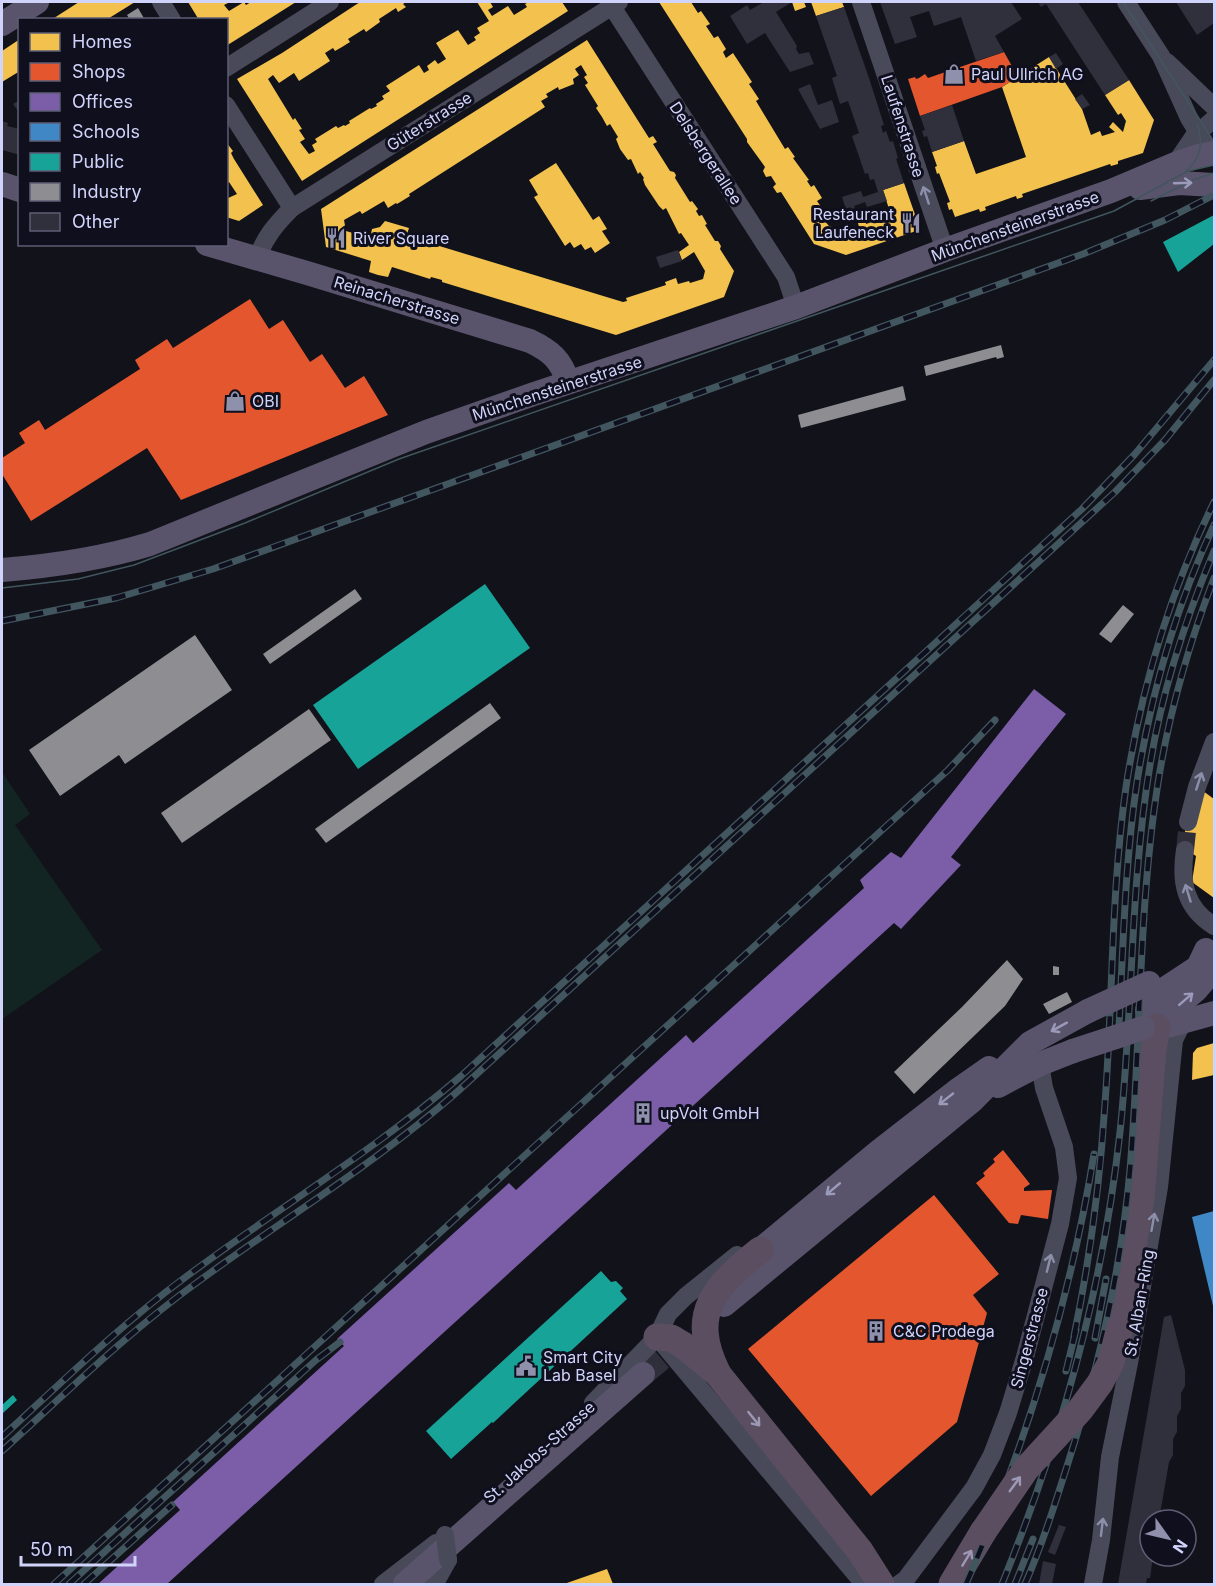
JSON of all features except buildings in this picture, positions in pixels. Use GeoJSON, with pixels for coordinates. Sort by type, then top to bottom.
{"type":"FeatureCollection","features":[{"type":"Feature","properties":{"kind":"highway"},"geometry":{"type":"LineString","coordinates":[[1147,1128],[1141,1050],[1173,1022]]}},
{"type":"Feature","properties":{"kind":"highway"},"geometry":{"type":"LineString","coordinates":[[952,1584],[1005,1498],[1026,1469],[1092,1395],[1111,1362],[1134,1252],[1147,1128],[1160,1050],[1173,1022]]}},
{"type":"Feature","properties":{"kind":"highway"},"geometry":{"type":"LineString","coordinates":[[717,1373],[710,1358],[705,1337],[705,1321],[709,1305],[718,1288],[738,1267],[760,1250]]}},
{"type":"Feature","properties":{"kind":"highway"},"geometry":{"type":"LineString","coordinates":[[657,1337],[671,1338],[683,1345],[717,1373],[860,1551],[881,1584]]}},
{"type":"Feature","properties":{"kind":"main road"},"geometry":{"type":"LineString","coordinates":[[2,24],[37,2]]}},
{"type":"Feature","properties":{"kind":"main road","name":"Münchensteinerstrasse"},"geometry":{"type":"LineString","coordinates":[[2,570],[69,564],[109,557],[150,544],[426,432],[568,382],[796,307],[945,250],[1111,192],[1175,164],[1213,155]]}},
{"type":"Feature","properties":{"kind":"main road","name":"Münchensteinerstrasse"},"geometry":{"type":"LineString","coordinates":[[1111,192],[1179,183],[1215,185]]}},
{"type":"Feature","properties":{"kind":"main road"},"geometry":{"type":"LineString","coordinates":[[2,184],[18,189]]}},
{"type":"Feature","properties":{"kind":"main road","name":"Reinacherstrasse"},"geometry":{"type":"LineString","coordinates":[[214,246],[530,341],[551,352],[557,358],[568,382]]}},
{"type":"Feature","properties":{"kind":"main road"},"geometry":{"type":"LineString","coordinates":[[724,1305],[972,1101],[1088,1011],[1212,953]]}},
{"type":"Feature","properties":{"kind":"main road"},"geometry":{"type":"LineString","coordinates":[[1173,1022],[1160,1020],[1196,990],[1212,953]]}},
{"type":"Feature","properties":{"kind":"main road"},"geometry":{"type":"LineString","coordinates":[[1088,1011],[1105,1012],[1122,1022],[1173,1022]]}},
{"type":"Feature","properties":{"kind":"main road"},"geometry":{"type":"LineString","coordinates":[[760,1250],[958,1089],[1035,1054],[1073,1051],[1173,1022]]}},
{"type":"Feature","properties":{"kind":"main road","name":"St. Jakobs-Strasse"},"geometry":{"type":"LineString","coordinates":[[405,1584],[643,1374]]}},
{"type":"Feature","properties":{"kind":"street"},"geometry":{"type":"LineString","coordinates":[[161,2],[171,18]]}},
{"type":"Feature","properties":{"kind":"street"},"geometry":{"type":"LineString","coordinates":[[228,67],[330,2]]}},
{"type":"Feature","properties":{"kind":"street","name":"Laufenstrasse"},"geometry":{"type":"LineString","coordinates":[[861,2],[945,250]]}},
{"type":"Feature","properties":{"kind":"street"},"geometry":{"type":"LineString","coordinates":[[1126,2],[1161,56],[1178,97],[1197,133],[1213,155]]}},
{"type":"Feature","properties":{"kind":"street","name":"Güterstrasse"},"geometry":{"type":"LineString","coordinates":[[257,259],[261,246],[270,232],[292,208],[613,3]]}},
{"type":"Feature","properties":{"kind":"street","name":"Delsbergerallee"},"geometry":{"type":"LineString","coordinates":[[613,3],[786,277],[796,307]]}},
{"type":"Feature","properties":{"kind":"street"},"geometry":{"type":"LineString","coordinates":[[1161,56],[1215,107]]}},
{"type":"Feature","properties":{"kind":"street"},"geometry":{"type":"LineString","coordinates":[[228,108],[292,208]]}},
{"type":"Feature","properties":{"kind":"street"},"geometry":{"type":"LineString","coordinates":[[1175,164],[1197,133],[1215,119]]}},
{"type":"Feature","properties":{"kind":"street"},"geometry":{"type":"LineString","coordinates":[[1188,822],[1197,787],[1215,742]]}},
{"type":"Feature","properties":{"kind":"street"},"geometry":{"type":"LineString","coordinates":[[1185,850],[1183,862],[1187,896],[1197,913],[1215,926]]}},
{"type":"Feature","properties":{"kind":"street","name":"St. Alban-Ring"},"geometry":{"type":"LineString","coordinates":[[1093,1584],[1101,1540],[1110,1457],[1129,1363],[1159,1187],[1174,1040],[1173,1022]]}},
{"type":"Feature","properties":{"kind":"street","name":"Singerstrasse"},"geometry":{"type":"LineString","coordinates":[[899,1584],[906,1579],[983,1473],[1008,1413],[1060,1224],[1068,1178],[1064,1147],[1035,1054]]}},
{"type":"Feature","properties":{"kind":"street","name":"St. Jakobs-Strasse"},"geometry":{"type":"LineString","coordinates":[[383,1584],[446,1535],[610,1387],[657,1337],[668,1314],[686,1296],[734,1255],[760,1250]]}},
{"type":"Feature","properties":{"kind":"street"},"geometry":{"type":"LineString","coordinates":[[657,1337],[864,1584]]}},
{"type":"Feature","properties":{"kind":"street"},"geometry":{"type":"LineString","coordinates":[[431,1584],[438,1578],[448,1560],[446,1535]]}},
{"type":"Feature","properties":{"kind":"green space"},"geometry":{"type":"Polygon","coordinates":[[[2,772],[30,814],[15,825],[102,950],[2,1019],[2,772]]]}},
{"type":"Feature","properties":{"kind":"tunnel"},"geometry":{"type":"LineString","coordinates":[[1185,850],[1188,822]]}},
{"type":"Feature","properties":{"kind":"tunnel"},"geometry":{"type":"LineString","coordinates":[[643,1374],[688,1336]]}},
{"type":"Feature","properties":{"kind":"tram line"},"geometry":{"type":"LineString","coordinates":[[1123,2],[1214,142]]}},
{"type":"Feature","properties":{"kind":"tram line"},"geometry":{"type":"LineString","coordinates":[[1185,172],[1195,162],[1200,150],[1197,124]]}},
{"type":"Feature","properties":{"kind":"tram line"},"geometry":{"type":"LineString","coordinates":[[2,588],[78,579],[134,565],[245,523],[399,459],[1114,211],[1188,171],[1214,165]]}},
{"type":"Feature","properties":{"kind":"tram line"},"geometry":{"type":"LineString","coordinates":[[1151,201],[1193,180],[1214,173]]}},
{"type":"Feature","properties":{"kind":"railway"},"geometry":{"type":"LineString","coordinates":[[2,621],[116,598],[213,569],[1083,254],[1165,220],[1214,195]]}},
{"type":"Feature","properties":{"kind":"railway"},"geometry":{"type":"LineString","coordinates":[[2,1437],[90,1356],[159,1297],[394,1130],[461,1076],[1082,509],[1135,454],[1214,360]]}},
{"type":"Feature","properties":{"kind":"railway"},"geometry":{"type":"LineString","coordinates":[[2,1451],[147,1321],[231,1258],[395,1143],[457,1092],[1115,492],[1165,440],[1214,380]]}},
{"type":"Feature","properties":{"kind":"railway"},"geometry":{"type":"LineString","coordinates":[[1074,1336],[1090,1249],[1100,1162],[1108,1064],[1121,826],[1132,750],[1159,641],[1184,571],[1214,502]]}},
{"type":"Feature","properties":{"kind":"railway"},"geometry":{"type":"LineString","coordinates":[[1118,1045],[1129,848],[1143,749],[1166,651],[1188,587],[1214,525]]}},
{"type":"Feature","properties":{"kind":"railway"},"geometry":{"type":"LineString","coordinates":[[1002,1584],[1061,1418],[1077,1362],[1103,1248],[1120,1132],[1135,902],[1150,765],[1161,710],[1176,656],[1193,603],[1214,551]]}},
{"type":"Feature","properties":{"kind":"railway"},"geometry":{"type":"LineString","coordinates":[[1025,1584],[1048,1524],[1090,1391],[1115,1281],[1130,1170],[1143,927],[1158,783],[1181,679],[1214,578]]}},
{"type":"Feature","properties":{"kind":"railway"},"geometry":{"type":"LineString","coordinates":[[54,1584],[948,770],[995,720]]}},
{"type":"Feature","properties":{"kind":"railway"},"geometry":{"type":"LineString","coordinates":[[966,1584],[1008,1480],[1043,1373],[1072,1264],[1094,1154]]}},
{"type":"Feature","properties":{"kind":"railway"},"geometry":{"type":"LineString","coordinates":[[1095,1338],[1106,1279]]}},
{"type":"Feature","properties":{"kind":"railway"},"geometry":{"type":"LineString","coordinates":[[1066,1371],[1076,1330]]}},
{"type":"Feature","properties":{"kind":"railway"},"geometry":{"type":"LineString","coordinates":[[69,1584],[316,1360],[340,1342]]}},
{"type":"Feature","properties":{"kind":"railway"},"geometry":{"type":"LineString","coordinates":[[84,1584],[172,1505]]}},
{"type":"Feature","properties":{"kind":"railway"},"geometry":{"type":"LineString","coordinates":[[1015,1584],[1033,1539]]}},
{"type":"Feature","properties":{"kind":"place","name":"Paul Ullrich AG"},"geometry":{"type":"Point","coordinates":[954,74]}},
{"type":"Feature","properties":{"kind":"place","name":"Restaurant Laufeneck"},"geometry":{"type":"Point","coordinates":[911,223]}},
{"type":"Feature","properties":{"kind":"place","name":"River Square"},"geometry":{"type":"Point","coordinates":[336,238]}},
{"type":"Feature","properties":{"kind":"place","name":"OBI"},"geometry":{"type":"Point","coordinates":[235,401]}},
{"type":"Feature","properties":{"kind":"place","name":"upVolt GmbH"},"geometry":{"type":"Point","coordinates":[643,1113]}},
{"type":"Feature","properties":{"kind":"place","name":"C&C Prodega"},"geometry":{"type":"Point","coordinates":[876,1331]}},
{"type":"Feature","properties":{"kind":"place","name":"Smart City Lab Basel"},"geometry":{"type":"Point","coordinates":[526,1366]}}]}
